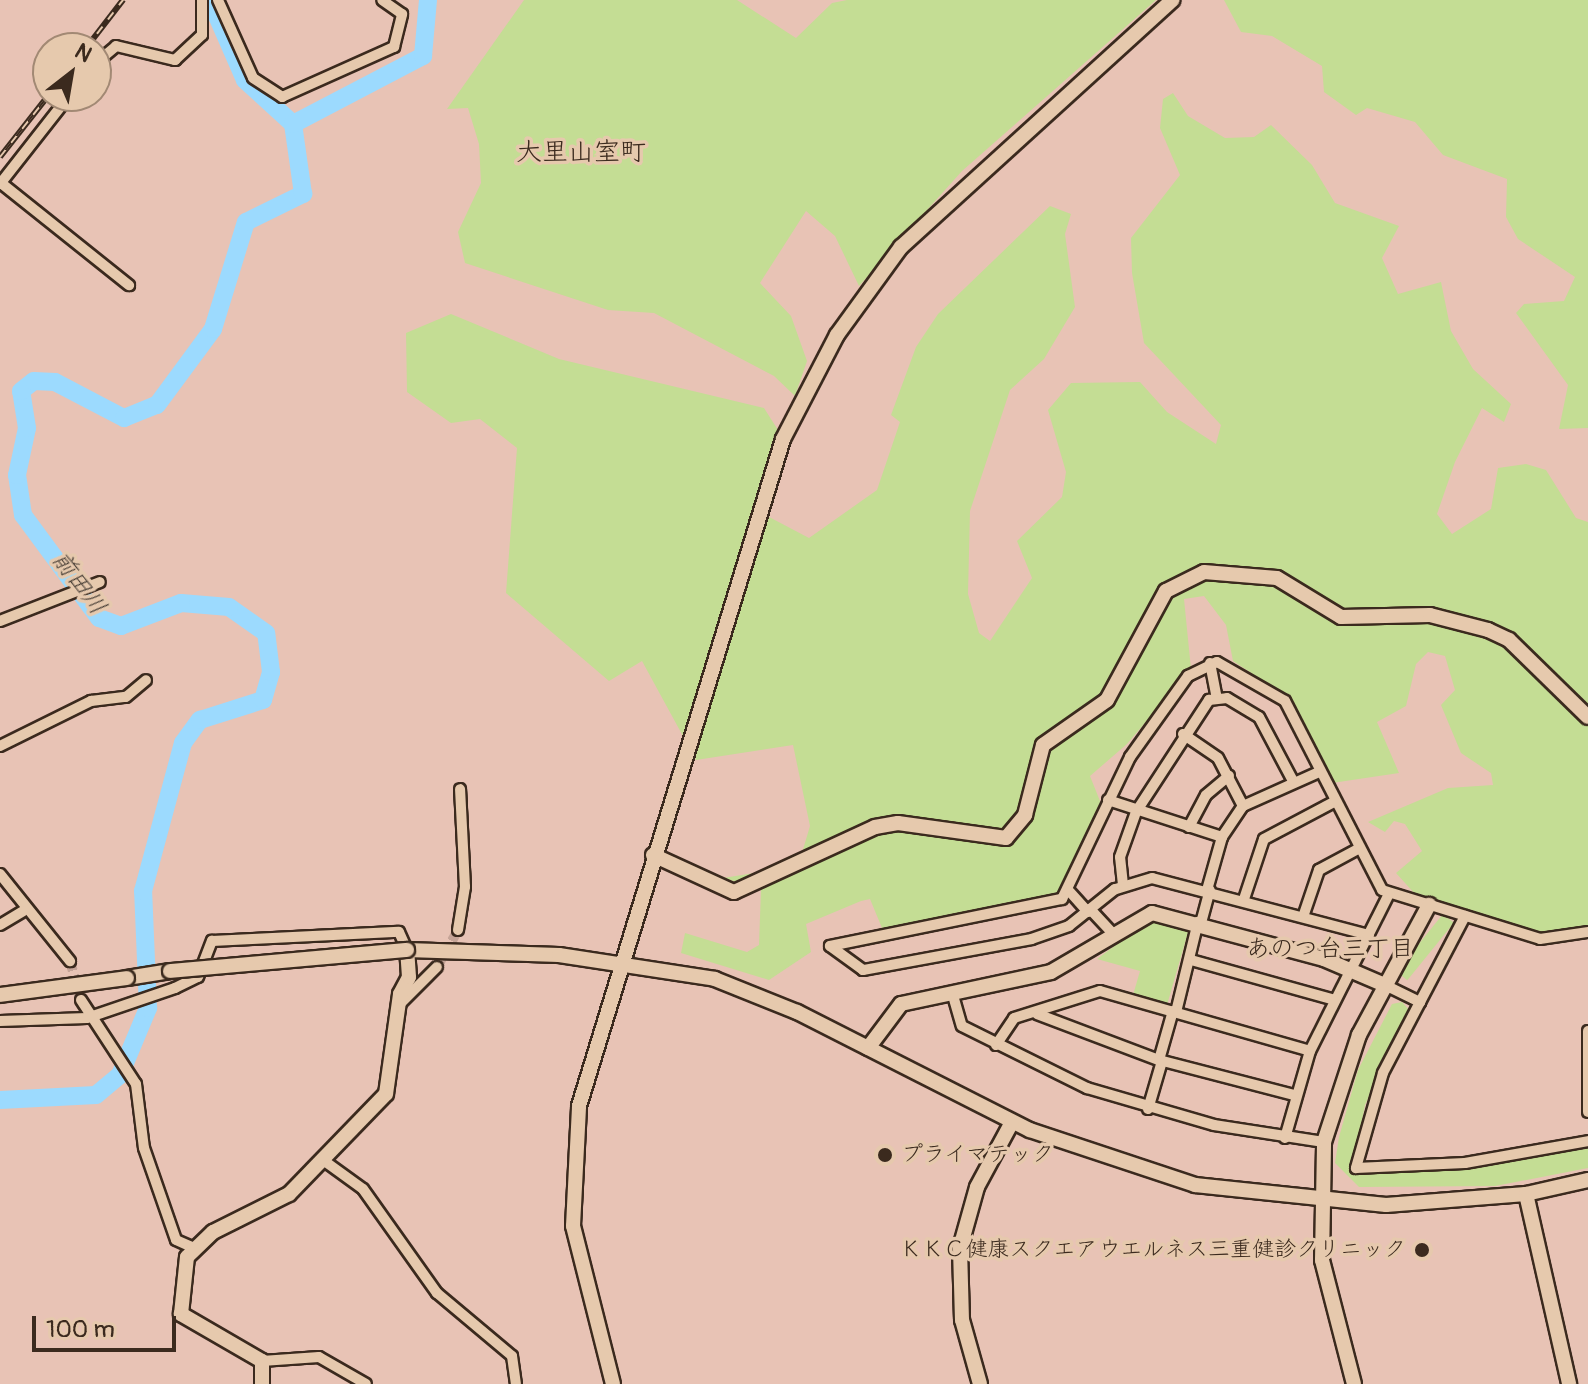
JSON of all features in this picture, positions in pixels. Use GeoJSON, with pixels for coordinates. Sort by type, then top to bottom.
{"type":"FeatureCollection","features":[{"type":"Feature","properties":{"kind":"street"},"geometry":{"type":"LineString","coordinates":[[112,49],[116,46],[175,60],[202,37],[202,0]]}},
{"type":"Feature","properties":{"kind":"street"},"geometry":{"type":"LineString","coordinates":[[218,0],[253,78],[282,97],[394,47],[402,14],[382,0]]}},
{"type":"Feature","properties":{"kind":"street"},"geometry":{"type":"LineString","coordinates":[[610,1383],[578,1258],[571,1179],[579,1106],[759,505],[837,335],[941,204],[1172,0]]}},
{"type":"Feature","properties":{"kind":"street"},"geometry":{"type":"LineString","coordinates":[[57,112],[1,184],[129,285]]}},
{"type":"Feature","properties":{"kind":"street"},"geometry":{"type":"LineString","coordinates":[[653,855],[734,892],[875,827],[898,823],[1006,838],[1025,815],[1043,745],[1107,700],[1166,591],[1204,572],[1277,578],[1341,617],[1430,615],[1488,630],[1509,640],[1588,717]]}},
{"type":"Feature","properties":{"kind":"street"},"geometry":{"type":"LineString","coordinates":[[0,621],[31,604],[67,601],[96,584]]}},
{"type":"Feature","properties":{"kind":"street"},"geometry":{"type":"LineString","coordinates":[[1210,663],[1217,698]]}},
{"type":"Feature","properties":{"kind":"street"},"geometry":{"type":"LineString","coordinates":[[1369,935],[1164,878],[1123,885],[1089,910],[1032,939],[863,970],[830,946],[1048,905],[1070,892],[1108,800],[1184,681],[1210,663],[1232,664],[1279,695],[1358,849],[1389,894],[1540,939],[1588,932]]}},
{"type":"Feature","properties":{"kind":"street"},"geometry":{"type":"LineString","coordinates":[[0,746],[91,701],[126,697],[146,680]]}},
{"type":"Feature","properties":{"kind":"street"},"geometry":{"type":"LineString","coordinates":[[1123,885],[1120,857],[1136,812],[1183,734],[1217,698]]}},
{"type":"Feature","properties":{"kind":"street"},"geometry":{"type":"LineString","coordinates":[[1217,698],[1234,701],[1265,723],[1293,781]]}},
{"type":"Feature","properties":{"kind":"street"},"geometry":{"type":"LineString","coordinates":[[1183,734],[1212,752],[1229,776],[1243,806]]}},
{"type":"Feature","properties":{"kind":"street"},"geometry":{"type":"LineString","coordinates":[[1148,1109],[1222,837],[1243,806],[1293,781],[1319,772]]}},
{"type":"Feature","properties":{"kind":"street"},"geometry":{"type":"LineString","coordinates":[[1189,827],[1206,795],[1229,776]]}},
{"type":"Feature","properties":{"kind":"street"},"geometry":{"type":"LineString","coordinates":[[458,930],[465,887],[460,789]]}},
{"type":"Feature","properties":{"kind":"street"},"geometry":{"type":"LineString","coordinates":[[1108,800],[1136,812],[1222,837]]}},
{"type":"Feature","properties":{"kind":"street"},"geometry":{"type":"LineString","coordinates":[[1244,899],[1264,839],[1334,802]]}},
{"type":"Feature","properties":{"kind":"street"},"geometry":{"type":"LineString","coordinates":[[1303,917],[1319,870],[1358,849]]}},
{"type":"Feature","properties":{"kind":"street"},"geometry":{"type":"LineString","coordinates":[[0,874],[23,911],[70,961]]}},
{"type":"Feature","properties":{"kind":"street"},"geometry":{"type":"LineString","coordinates":[[1070,892],[1113,934]]}},
{"type":"Feature","properties":{"kind":"street"},"geometry":{"type":"LineString","coordinates":[[1285,1138],[1294,1095],[1310,1051],[1389,894]]}},
{"type":"Feature","properties":{"kind":"street"},"geometry":{"type":"LineString","coordinates":[[1354,1384],[1322,1260],[1317,1203],[1324,1142],[1342,1076],[1429,905]]}},
{"type":"Feature","properties":{"kind":"street"},"geometry":{"type":"LineString","coordinates":[[0,925],[23,911]]}},
{"type":"Feature","properties":{"kind":"street"},"geometry":{"type":"LineString","coordinates":[[868,1048],[901,1004],[1051,972],[1152,913],[1199,922],[1351,969],[1420,1002]]}},
{"type":"Feature","properties":{"kind":"street"},"geometry":{"type":"LineString","coordinates":[[1465,916],[1383,1073],[1356,1168],[1465,1163],[1588,1141]]}},
{"type":"Feature","properties":{"kind":"street"},"geometry":{"type":"LineString","coordinates":[[0,1021],[87,1018],[175,988],[198,977],[212,941],[399,932],[407,950],[409,977],[398,1006],[386,1094],[323,1160],[270,1206],[192,1247]]}},
{"type":"Feature","properties":{"kind":"street"},"geometry":{"type":"LineString","coordinates":[[0,995],[290,957],[407,950],[622,962],[755,992],[1012,1122],[1162,1177],[1317,1203],[1526,1194],[1588,1180]]}},
{"type":"Feature","properties":{"kind":"street"},"geometry":{"type":"LineString","coordinates":[[1191,960],[1335,1000]]}},
{"type":"Feature","properties":{"kind":"street"},"geometry":{"type":"LineString","coordinates":[[398,1006],[437,967]]}},
{"type":"Feature","properties":{"kind":"street"},"geometry":{"type":"LineString","coordinates":[[996,1045],[1014,1018],[1037,1014],[1100,991],[1310,1051]]}},
{"type":"Feature","properties":{"kind":"street"},"geometry":{"type":"LineString","coordinates":[[952,992],[962,1026],[996,1045],[1148,1109],[1285,1138],[1324,1142]]}},
{"type":"Feature","properties":{"kind":"street"},"geometry":{"type":"LineString","coordinates":[[81,1000],[87,1018],[108,1039],[131,1072],[144,1148],[176,1240],[192,1247]]}},
{"type":"Feature","properties":{"kind":"street"},"geometry":{"type":"LineString","coordinates":[[1037,1014],[1160,1060],[1294,1095]]}},
{"type":"Feature","properties":{"kind":"street"},"geometry":{"type":"LineString","coordinates":[[1588,1031],[1588,1112]]}},
{"type":"Feature","properties":{"kind":"street"},"geometry":{"type":"LineString","coordinates":[[980,1384],[960,1311],[960,1248],[977,1187],[1012,1122]]}},
{"type":"Feature","properties":{"kind":"street"},"geometry":{"type":"LineString","coordinates":[[323,1160],[363,1189],[437,1293],[512,1356],[516,1384]]}},
{"type":"Feature","properties":{"kind":"street"},"geometry":{"type":"LineString","coordinates":[[1526,1194],[1569,1384]]}},
{"type":"Feature","properties":{"kind":"street"},"geometry":{"type":"LineString","coordinates":[[192,1247],[181,1314],[262,1361],[319,1357],[366,1384]]}},
{"type":"Feature","properties":{"kind":"street"},"geometry":{"type":"LineString","coordinates":[[262,1361],[262,1384]]}},
{"type":"Feature","properties":{"kind":"green space"},"geometry":{"type":"Polygon","coordinates":[[[524,0],[737,0],[796,38],[832,3],[847,0],[1156,0],[962,171],[859,286],[835,236],[806,211],[760,283],[791,316],[807,361],[795,396],[774,376],[654,313],[608,310],[465,263],[458,232],[481,183],[479,144],[468,108],[447,109],[524,0]]]}},
{"type":"Feature","properties":{"kind":"green space"},"geometry":{"type":"Polygon","coordinates":[[[1224,0],[1588,0],[1588,428],[1559,429],[1568,385],[1516,313],[1524,304],[1564,301],[1575,277],[1518,239],[1506,217],[1507,179],[1443,155],[1415,122],[1367,108],[1356,115],[1324,92],[1322,66],[1272,36],[1241,32],[1224,0]]]}},
{"type":"Feature","properties":{"kind":"green space"},"geometry":{"type":"Polygon","coordinates":[[[1173,93],[1188,116],[1225,138],[1254,137],[1271,125],[1312,165],[1335,203],[1399,226],[1382,258],[1398,294],[1441,282],[1451,331],[1473,369],[1511,404],[1504,422],[1482,408],[1455,462],[1437,514],[1452,534],[1491,509],[1498,468],[1526,464],[1546,470],[1576,518],[1588,522],[1588,927],[1539,933],[1415,894],[1396,873],[1422,851],[1405,824],[1394,821],[1385,832],[1368,822],[1448,788],[1493,785],[1491,773],[1461,753],[1441,705],[1455,690],[1445,656],[1428,652],[1416,664],[1406,706],[1377,722],[1399,773],[1332,783],[1283,694],[1233,661],[1226,625],[1204,596],[1184,599],[1191,669],[1127,744],[1090,776],[1102,806],[1066,892],[1048,903],[882,928],[870,899],[861,901],[806,924],[811,952],[769,980],[681,953],[685,933],[747,952],[759,945],[761,889],[723,878],[798,866],[810,826],[793,745],[696,760],[642,661],[609,681],[506,593],[517,448],[480,419],[451,423],[407,392],[406,333],[451,314],[559,359],[764,408],[778,430],[752,508],[809,538],[877,490],[900,422],[891,415],[916,347],[938,314],[1050,206],[1071,214],[1065,234],[1075,307],[1044,359],[1010,390],[970,511],[968,594],[979,633],[990,641],[1032,578],[1017,541],[1062,497],[1066,472],[1048,410],[1071,383],[1140,382],[1167,412],[1216,444],[1221,425],[1144,343],[1132,273],[1131,238],[1180,175],[1160,128],[1163,99],[1173,93]]]}},
{"type":"Feature","properties":{"kind":"green space"},"geometry":{"type":"Polygon","coordinates":[[[1443,914],[1454,923],[1407,980],[1396,972],[1443,914]]]}},
{"type":"Feature","properties":{"kind":"green space"},"geometry":{"type":"Polygon","coordinates":[[[1164,922],[1189,929],[1167,1005],[1133,995],[1140,971],[1097,959],[1145,923],[1164,922]]]}},
{"type":"Feature","properties":{"kind":"green space"},"geometry":{"type":"Polygon","coordinates":[[[1402,1002],[1409,1010],[1365,1105],[1352,1173],[1516,1161],[1588,1146],[1588,1168],[1495,1186],[1359,1187],[1335,1163],[1339,1137],[1358,1070],[1392,1004],[1402,1002]]]}},
{"type":"Feature","properties":{"kind":"waterway","name":"前田川"},"geometry":{"type":"LineString","coordinates":[[210,0],[245,80],[293,124]]}},
{"type":"Feature","properties":{"kind":"waterway","name":"前田川"},"geometry":{"type":"LineString","coordinates":[[0,1100],[96,1095],[120,1075],[148,1008],[143,891],[183,743],[200,720],[263,700],[271,672],[266,633],[229,607],[181,603],[121,626],[99,618],[23,515],[17,475],[27,428],[21,391],[34,381],[55,382],[124,418],[157,405],[213,329],[246,222],[303,194],[293,124],[423,56],[428,0]]}},
{"type":"Feature","properties":{"kind":"tunnel"},"geometry":{"type":"LineString","coordinates":[[437,967],[458,930]]}},
{"type":"Feature","properties":{"kind":"tunnel"},"geometry":{"type":"LineString","coordinates":[[70,961],[81,1000]]}},
{"type":"Feature","properties":{"kind":"railway"},"geometry":{"type":"LineString","coordinates":[[98,32],[123,0]]}},
{"type":"Feature","properties":{"kind":"railway"},"geometry":{"type":"LineString","coordinates":[[0,157],[35,112]]}},
{"type":"Feature","properties":{"kind":"place","name":"プライマテック"},"geometry":{"type":"Point","coordinates":[885,1155]}},
{"type":"Feature","properties":{"kind":"place","name":"ＫＫＣ健康スクエアウエルネス三重健診クリニック"},"geometry":{"type":"Point","coordinates":[1422,1250]}},
{"type":"Feature","properties":{"kind":"district","name":"大里山室町"},"geometry":{"type":"Point","coordinates":[581,153]}},
{"type":"Feature","properties":{"kind":"district","name":"あのつ台三丁目"},"geometry":{"type":"Point","coordinates":[1330,949]}}]}
